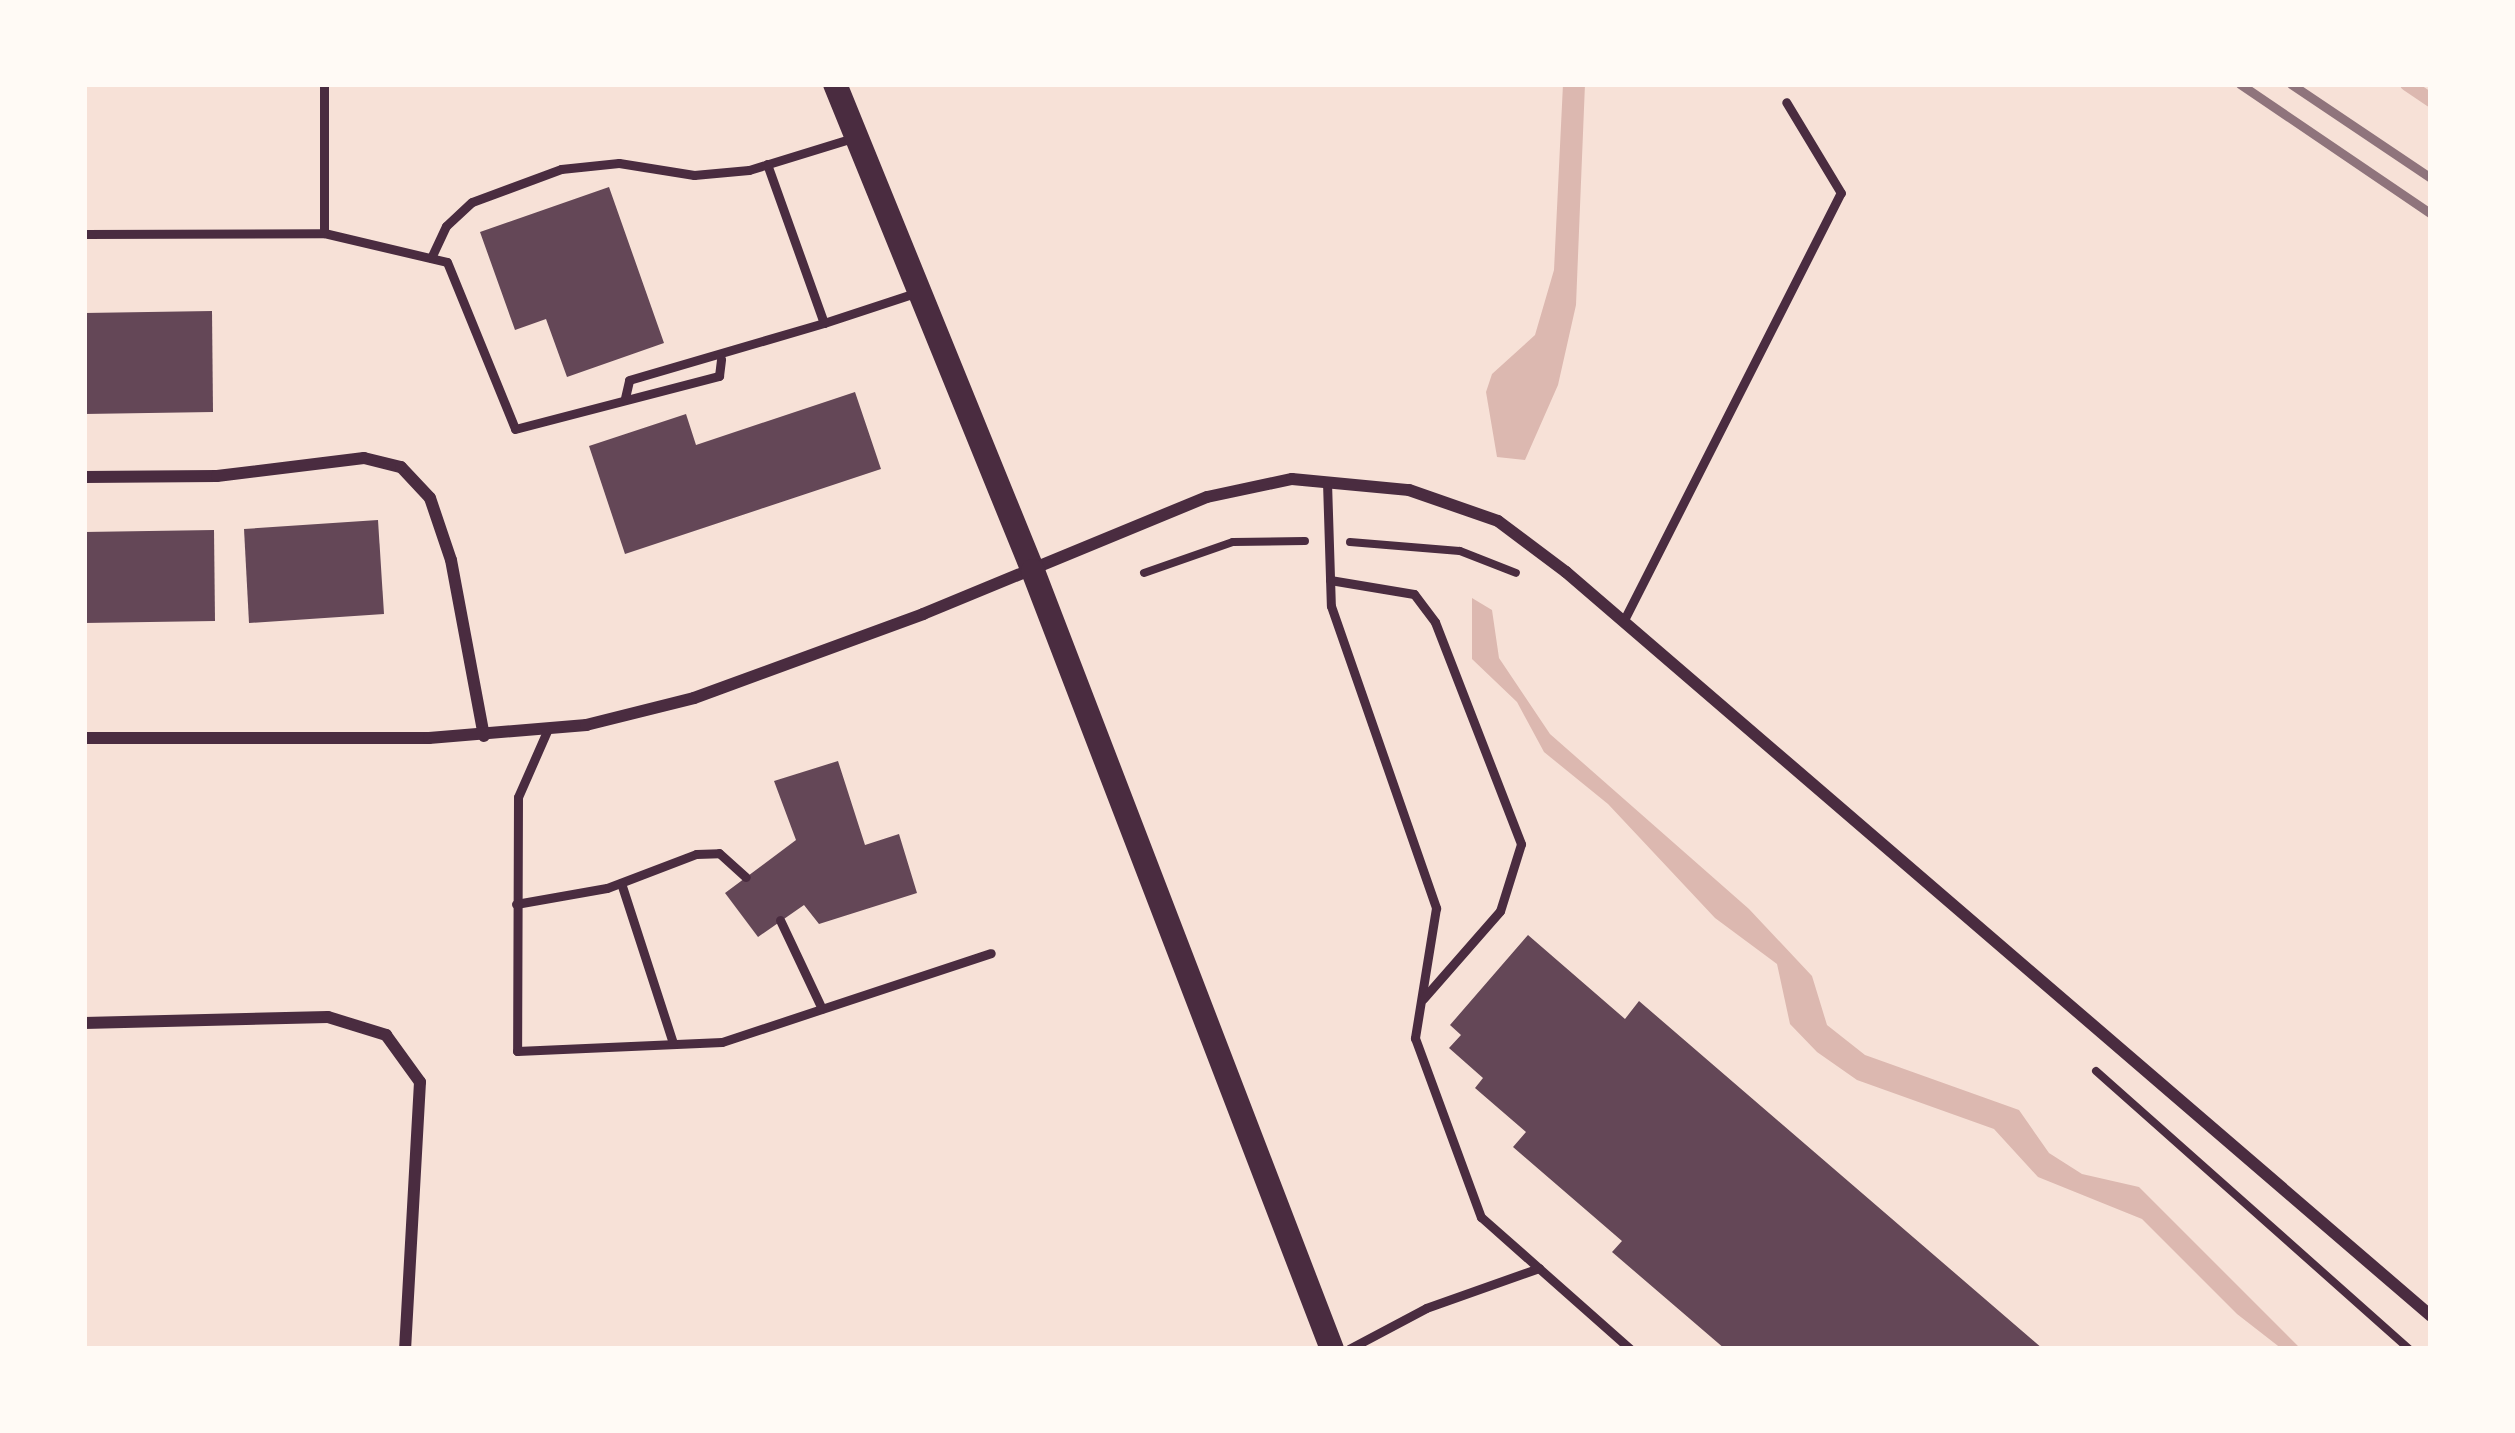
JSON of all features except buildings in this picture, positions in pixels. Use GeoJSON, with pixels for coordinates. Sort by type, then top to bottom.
{"type":"FeatureCollection","features":[{"type":"Feature","properties":{"kind":"main road"},"geometry":{"type":"LineString","coordinates":[[835,84],[1033,571],[1332,1349]]}},
{"type":"Feature","properties":{"kind":"street"},"geometry":{"type":"LineString","coordinates":[[84,477],[217,476],[364,458],[401,467],[430,498],[451,560],[484,736]]}},
{"type":"Feature","properties":{"kind":"street"},"geometry":{"type":"LineString","coordinates":[[84,738],[484,736],[548,731],[694,698],[1033,571],[1207,497],[1328,478],[1409,490],[1498,521],[1624,620],[2431,1316]]}},
{"type":"Feature","properties":{"kind":"street"},"geometry":{"type":"LineString","coordinates":[[84,1023],[328,1017],[386,1035],[420,1082],[405,1349]]}},
{"type":"Feature","properties":{"kind":"lane"},"geometry":{"type":"LineString","coordinates":[[324,84],[324,233]]}},
{"type":"Feature","properties":{"kind":"lane"},"geometry":{"type":"LineString","coordinates":[[1624,620],[1840,193],[1786,102]]}},
{"type":"Feature","properties":{"kind":"lane"},"geometry":{"type":"LineString","coordinates":[[430,258],[446,226],[472,202],[561,169],[619,163],[694,175],[766,164],[856,137]]}},
{"type":"Feature","properties":{"kind":"lane"},"geometry":{"type":"LineString","coordinates":[[766,164],[824,323]]}},
{"type":"Feature","properties":{"kind":"lane"},"geometry":{"type":"LineString","coordinates":[[84,234],[324,233],[447,262],[515,429],[625,398],[634,404],[719,376],[721,359]]}},
{"type":"Feature","properties":{"kind":"lane"},"geometry":{"type":"LineString","coordinates":[[625,398],[629,380],[709,352],[721,359],[918,292]]}},
{"type":"Feature","properties":{"kind":"lane"},"geometry":{"type":"LineString","coordinates":[[1328,478],[1331,606],[1436,908],[1415,1038],[1480,1217],[1630,1349]]}},
{"type":"Feature","properties":{"kind":"lane"},"geometry":{"type":"LineString","coordinates":[[1330,580],[1414,594],[1435,622],[1521,844],[1500,911],[1418,1004]]}},
{"type":"Feature","properties":{"kind":"lane"},"geometry":{"type":"LineString","coordinates":[[548,731],[518,796],[518,1051],[722,1042],[991,953]]}},
{"type":"Feature","properties":{"kind":"lane"},"geometry":{"type":"LineString","coordinates":[[516,904],[621,883],[719,853],[746,877]]}},
{"type":"Feature","properties":{"kind":"lane"},"geometry":{"type":"LineString","coordinates":[[621,883],[674,1043]]}},
{"type":"Feature","properties":{"kind":"lane"},"geometry":{"type":"LineString","coordinates":[[781,920],[822,1009]]}},
{"type":"Feature","properties":{"kind":"lane"},"geometry":{"type":"LineString","coordinates":[[1349,1349],[1426,1308],[1539,1268]]}},
{"type":"Feature","properties":{"kind":"path"},"geometry":{"type":"LineString","coordinates":[[1144,573],[1234,542],[1328,541],[1460,551],[1530,581]]}},
{"type":"Feature","properties":{"kind":"path"},"geometry":{"type":"LineString","coordinates":[[2091,1067],[2409,1349]]}},
{"type":"Feature","properties":{"kind":"shaded area"},"geometry":{"type":"Polygon","coordinates":[[[1563,84],[1585,84],[1576,305],[1558,385],[1525,460],[1497,457],[1486,392],[1492,374],[1535,335],[1554,270],[1563,84]]]}},
{"type":"Feature","properties":{"kind":"shaded area"},"geometry":{"type":"Polygon","coordinates":[[[1472,598],[1492,610],[1499,658],[1550,734],[1749,909],[1812,976],[1827,1025],[1865,1055],[2019,1110],[2049,1153],[2082,1174],[2139,1187],[2301,1349],[2282,1349],[2237,1314],[2142,1219],[2038,1177],[1994,1129],[1857,1080],[1817,1052],[1790,1024],[1777,964],[1715,918],[1608,804],[1544,752],[1517,702],[1472,659],[1472,598]]]}},
{"type":"Feature","properties":{"kind":"waterway"},"geometry":{"type":"LineString","coordinates":[[2407,84],[2431,100]]}},
{"type":"Feature","properties":{"kind":"railway"},"geometry":{"type":"LineString","coordinates":[[2240,84],[2431,214]]}},
{"type":"Feature","properties":{"kind":"railway"},"geometry":{"type":"LineString","coordinates":[[2291,84],[2431,178]]}}]}
